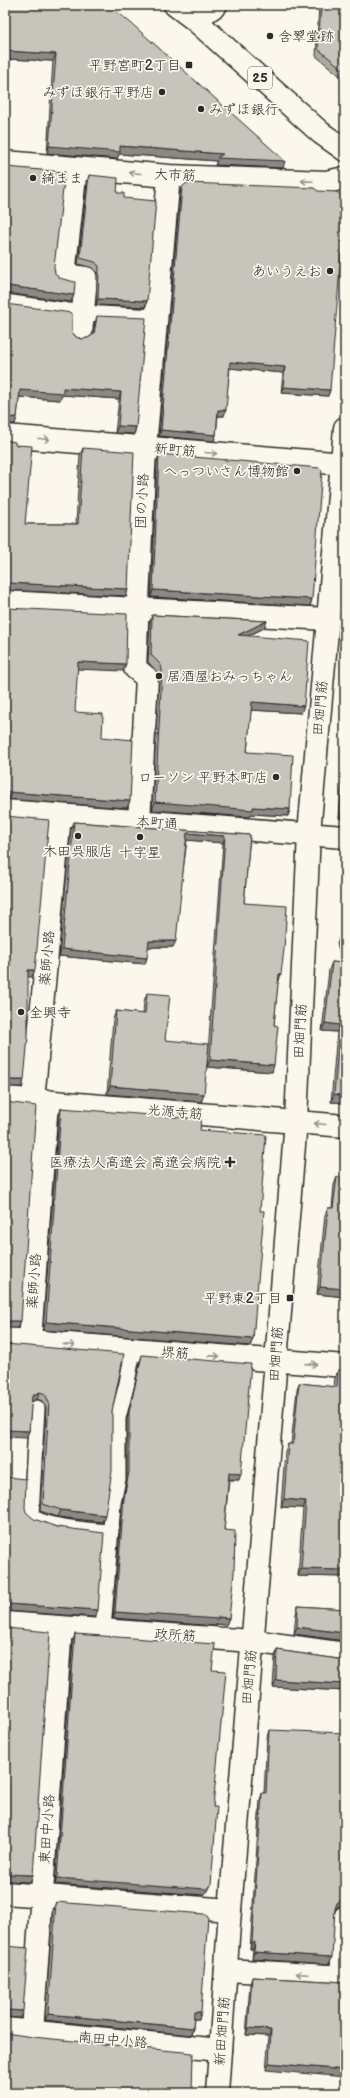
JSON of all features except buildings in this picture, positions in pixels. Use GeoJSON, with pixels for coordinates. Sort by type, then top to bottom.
{"type":"FeatureCollection","features":[{"type":"Feature","properties":{"kind":"main road","name":"25"},"geometry":{"type":"LineString","coordinates":[[175,5],[195,20],[321,133],[345,150]]}},
{"type":"Feature","properties":{"kind":"main road"},"geometry":{"type":"LineString","coordinates":[[195,20],[216,5]]}},
{"type":"Feature","properties":{"kind":"main road","name":"大市筋"},"geometry":{"type":"LineString","coordinates":[[5,162],[169,176],[326,182],[345,178]]}},
{"type":"Feature","properties":{"kind":"main road"},"geometry":{"type":"LineString","coordinates":[[76,168],[64,274],[86,278],[81,334]]}},
{"type":"Feature","properties":{"kind":"main road","name":"団の小路"},"geometry":{"type":"LineString","coordinates":[[139,822],[147,678],[135,668],[137,608],[145,447],[169,176]]}},
{"type":"Feature","properties":{"kind":"main road","name":"田畑門筋"},"geometry":{"type":"LineString","coordinates":[[226,1970],[296,1122],[310,833],[345,428]]}},
{"type":"Feature","properties":{"kind":"main road","name":"新町筋"},"geometry":{"type":"LineString","coordinates":[[5,436],[343,463]]}},
{"type":"Feature","properties":{"kind":"main road"},"geometry":{"type":"LineString","coordinates":[[5,602],[328,619]]}},
{"type":"Feature","properties":{"kind":"main road","name":"本町通"},"geometry":{"type":"LineString","coordinates":[[5,811],[139,822],[310,833],[345,837]]}},
{"type":"Feature","properties":{"kind":"main road","name":"薬師小路"},"geometry":{"type":"LineString","coordinates":[[30,1341],[40,1101],[60,816]]}},
{"type":"Feature","properties":{"kind":"main road","name":"光源寺筋"},"geometry":{"type":"LineString","coordinates":[[5,1098],[345,1126]]}},
{"type":"Feature","properties":{"kind":"main road","name":"堺筋"},"geometry":{"type":"LineString","coordinates":[[5,1339],[345,1366]]}},
{"type":"Feature","properties":{"kind":"main road","name":"政所筋"},"geometry":{"type":"LineString","coordinates":[[5,1622],[252,1641],[345,1654]]}},
{"type":"Feature","properties":{"kind":"main road","name":"東田中小路"},"geometry":{"type":"LineString","coordinates":[[32,2032],[61,1627]]}},
{"type":"Feature","properties":{"kind":"main road"},"geometry":{"type":"LineString","coordinates":[[5,1893],[230,1910]]}},
{"type":"Feature","properties":{"kind":"main road"},"geometry":{"type":"LineString","coordinates":[[226,1970],[343,1977],[345,1917]]}},
{"type":"Feature","properties":{"kind":"main road","name":"新田畑門筋"},"geometry":{"type":"LineString","coordinates":[[217,2093],[226,1970]]}},
{"type":"Feature","properties":{"kind":"main road","name":"南田中小路"},"geometry":{"type":"LineString","coordinates":[[5,2029],[220,2050]]}},
{"type":"Feature","properties":{"kind":"lane"},"geometry":{"type":"LineString","coordinates":[[5,302],[83,312],[156,317]]}},
{"type":"Feature","properties":{"kind":"lane"},"geometry":{"type":"LineString","coordinates":[[103,1630],[113,1503],[118,1479],[118,1418],[127,1383],[133,1350]]}},
{"type":"Feature","properties":{"kind":"lane"},"geometry":{"type":"LineString","coordinates":[[37,1408],[31,1515],[37,1520],[68,1529],[111,1532]]}},
{"type":"Feature","properties":{"kind":"place","name":"含翠堂跡"},"geometry":{"type":"Point","coordinates":[270,36]}},
{"type":"Feature","properties":{"kind":"place","name":"平野宮町2丁目"},"geometry":{"type":"Point","coordinates":[189,65]}},
{"type":"Feature","properties":{"kind":"place","name":"みずほ銀行平野店"},"geometry":{"type":"Point","coordinates":[162,92]}},
{"type":"Feature","properties":{"kind":"place","name":"みずほ銀行"},"geometry":{"type":"Point","coordinates":[201,109]}},
{"type":"Feature","properties":{"kind":"place","name":"綺まま"},"geometry":{"type":"Point","coordinates":[33,178]}},
{"type":"Feature","properties":{"kind":"place","name":"あいうえお"},"geometry":{"type":"Point","coordinates":[330,271]}},
{"type":"Feature","properties":{"kind":"place","name":"へっついさん博物館"},"geometry":{"type":"Point","coordinates":[297,471]}},
{"type":"Feature","properties":{"kind":"place","name":"居酒屋おみっちゃん"},"geometry":{"type":"Point","coordinates":[159,676]}},
{"type":"Feature","properties":{"kind":"place","name":"ローソン 平野本町店"},"geometry":{"type":"Point","coordinates":[276,777]}},
{"type":"Feature","properties":{"kind":"place","name":"木田呉服店"},"geometry":{"type":"Point","coordinates":[78,836]}},
{"type":"Feature","properties":{"kind":"place","name":"十字星"},"geometry":{"type":"Point","coordinates":[140,837]}},
{"type":"Feature","properties":{"kind":"place","name":"全興寺"},"geometry":{"type":"Point","coordinates":[21,1012]}},
{"type":"Feature","properties":{"kind":"place","name":"医療法人高遼会 高遼会病院"},"geometry":{"type":"Point","coordinates":[230,1162]}},
{"type":"Feature","properties":{"kind":"place","name":"平野東2丁目"},"geometry":{"type":"Point","coordinates":[290,1298]}}]}
